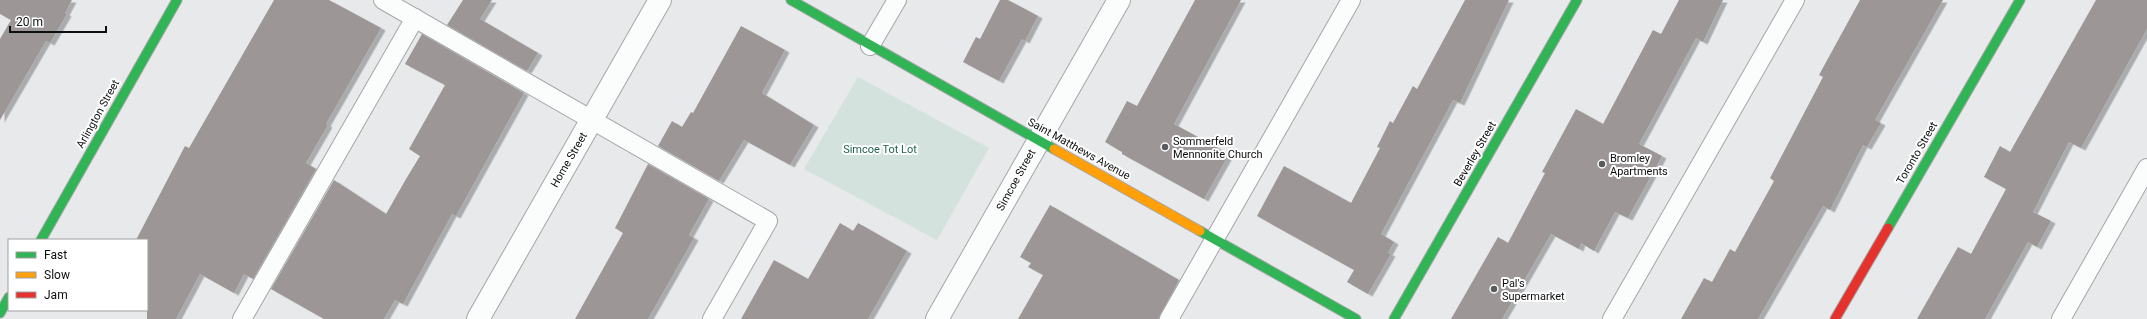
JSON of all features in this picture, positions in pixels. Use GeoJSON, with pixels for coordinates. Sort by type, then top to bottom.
{"type":"FeatureCollection","features":[{"type":"Feature","properties":{"kind":"street","name":"Arlington Street"},"geometry":{"type":"LineString","coordinates":[[42,239],[177,0]]}},
{"type":"Feature","properties":{"kind":"street","name":"Home Street"},"geometry":{"type":"LineString","coordinates":[[478,319],[660,0]]}},
{"type":"Feature","properties":{"kind":"street","name":"Saint Matthews Avenue"},"geometry":{"type":"LineString","coordinates":[[791,0],[870,46],[1356,319]]}},
{"type":"Feature","properties":{"kind":"street","name":"Simcoe Street"},"geometry":{"type":"LineString","coordinates":[[937,319],[1119,0]]}},
{"type":"Feature","properties":{"kind":"street","name":"Beverley Street"},"geometry":{"type":"LineString","coordinates":[[1394,319],[1577,0]]}},
{"type":"Feature","properties":{"kind":"street","name":"Toronto Street"},"geometry":{"type":"LineString","coordinates":[[1835,319],[2020,0]]}},
{"type":"Feature","properties":{"kind":"street"},"geometry":{"type":"LineString","coordinates":[[0,313],[8,299]]}},
{"type":"Feature","properties":{"kind":"lane"},"geometry":{"type":"LineString","coordinates":[[383,0],[768,221],[712,319]]}},
{"type":"Feature","properties":{"kind":"lane"},"geometry":{"type":"LineString","coordinates":[[870,46],[897,0]]}},
{"type":"Feature","properties":{"kind":"lane"},"geometry":{"type":"LineString","coordinates":[[1170,319],[1351,0]]}},
{"type":"Feature","properties":{"kind":"lane"},"geometry":{"type":"LineString","coordinates":[[1612,319],[1795,0]]}},
{"type":"Feature","properties":{"kind":"lane"},"geometry":{"type":"LineString","coordinates":[[242,319],[415,18]]}},
{"type":"Feature","properties":{"kind":"lane"},"geometry":{"type":"LineString","coordinates":[[2061,319],[2147,168]]}},
{"type":"Feature","properties":{"kind":"green space","name":"Simcoe Tot Lot"},"geometry":{"type":"Polygon","coordinates":[[[858,77],[989,148],[937,240],[804,169],[858,77]]]}},
{"type":"Feature","properties":{"kind":"building"},"geometry":{"type":"Polygon","coordinates":[[[0,0],[72,0],[65,13],[67,14],[50,43],[46,41],[0,120],[0,39],[11,20],[0,14],[0,0]]]}},
{"type":"Feature","properties":{"kind":"building"},"geometry":{"type":"Polygon","coordinates":[[[274,0],[329,0],[381,28],[326,124],[328,125],[306,163],[316,169],[253,279],[244,274],[234,293],[200,274],[176,319],[147,319],[148,239],[137,239],[185,146],[189,148],[274,0]]]}},
{"type":"Feature","properties":{"kind":"building"},"geometry":{"type":"Polygon","coordinates":[[[463,0],[492,0],[480,19],[538,53],[527,71],[447,25],[463,0]]]}},
{"type":"Feature","properties":{"kind":"building"},"geometry":{"type":"Polygon","coordinates":[[[1000,0],[1008,0],[1038,16],[1025,41],[1022,39],[999,81],[963,62],[976,37],[980,39],[1000,0]]]}},
{"type":"Feature","properties":{"kind":"building"},"geometry":{"type":"Polygon","coordinates":[[[1195,0],[1241,0],[1174,124],[1229,154],[1204,199],[1122,154],[1122,152],[1105,142],[1127,101],[1137,106],[1195,0]]]}},
{"type":"Feature","properties":{"kind":"building"},"geometry":{"type":"Polygon","coordinates":[[[1465,0],[1509,0],[1460,103],[1453,100],[1381,234],[1394,242],[1388,253],[1391,254],[1368,294],[1347,282],[1354,270],[1257,216],[1284,166],[1351,203],[1380,148],[1377,147],[1390,121],[1393,123],[1413,86],[1417,89],[1465,0]]]}},
{"type":"Feature","properties":{"kind":"building"},"geometry":{"type":"Polygon","coordinates":[[[1679,0],[1723,0],[1703,42],[1696,38],[1639,144],[1662,156],[1628,218],[1615,212],[1594,251],[1581,243],[1579,249],[1551,234],[1502,319],[1451,319],[1498,237],[1508,243],[1545,173],[1542,172],[1576,109],[1603,124],[1653,30],[1661,34],[1679,0]]]}},
{"type":"Feature","properties":{"kind":"building"},"geometry":{"type":"Polygon","coordinates":[[[1860,0],[1943,0],[1875,120],[1881,123],[1867,147],[1863,145],[1830,210],[1823,206],[1758,319],[1681,319],[1704,278],[1712,282],[1730,249],[1735,252],[1774,181],[1770,178],[1823,77],[1819,75],[1860,0]]]}},
{"type":"Feature","properties":{"kind":"building"},"geometry":{"type":"Polygon","coordinates":[[[2096,0],[2147,0],[2147,29],[2081,148],[2069,142],[2033,212],[2051,221],[2037,247],[2028,242],[1985,319],[1917,319],[1958,247],[1971,254],[2006,189],[1984,177],[2000,146],[2010,152],[2096,0]]]}},
{"type":"Feature","properties":{"kind":"building"},"geometry":{"type":"Polygon","coordinates":[[[741,26],[785,50],[762,93],[814,125],[790,165],[744,140],[719,181],[658,146],[672,121],[682,127],[691,112],[693,113],[741,26]]]}},
{"type":"Feature","properties":{"kind":"building"},"geometry":{"type":"Polygon","coordinates":[[[422,34],[524,93],[456,216],[452,214],[403,304],[395,300],[384,319],[324,319],[271,289],[334,180],[386,214],[420,156],[409,149],[445,85],[405,64],[422,34]]]}},
{"type":"Feature","properties":{"kind":"building"},"geometry":{"type":"Polygon","coordinates":[[[648,164],[709,199],[689,235],[694,238],[648,319],[575,319],[623,233],[615,228],[648,164]]]}},
{"type":"Feature","properties":{"kind":"building"},"geometry":{"type":"Polygon","coordinates":[[[1050,205],[1179,280],[1158,319],[1018,319],[1043,275],[1028,267],[1031,263],[1020,257],[1050,205]]]}},
{"type":"Feature","properties":{"kind":"building"},"geometry":{"type":"Polygon","coordinates":[[[840,223],[853,231],[858,223],[907,251],[868,319],[741,319],[774,260],[808,279],[840,223]]]}},
{"type":"Feature","properties":{"kind":"traffic: fast"},"geometry":{"type":"LineString","coordinates":[[42,239],[177,0]]}},
{"type":"Feature","properties":{"kind":"traffic: fast"},"geometry":{"type":"LineString","coordinates":[[791,0],[1054,149]]}},
{"type":"Feature","properties":{"kind":"traffic: fast"},"geometry":{"type":"LineString","coordinates":[[1394,319],[1577,0]]}},
{"type":"Feature","properties":{"kind":"traffic: fast"},"geometry":{"type":"LineString","coordinates":[[1888,228],[2020,0]]}},
{"type":"Feature","properties":{"kind":"traffic: fast"},"geometry":{"type":"LineString","coordinates":[[1200,231],[1356,319]]}},
{"type":"Feature","properties":{"kind":"traffic: fast"},"geometry":{"type":"LineString","coordinates":[[0,313],[8,299]]}},
{"type":"Feature","properties":{"kind":"traffic: slow"},"geometry":{"type":"LineString","coordinates":[[1054,149],[1200,231]]}},
{"type":"Feature","properties":{"kind":"traffic: jam"},"geometry":{"type":"LineString","coordinates":[[1835,319],[1888,228]]}},
{"type":"Feature","properties":{"kind":"place","name":"Sommerfeld Mennonite Church"},"geometry":{"type":"Point","coordinates":[1165,147]}},
{"type":"Feature","properties":{"kind":"place","name":"Bromley Apartments"},"geometry":{"type":"Point","coordinates":[1602,164]}},
{"type":"Feature","properties":{"kind":"place","name":"Pal's Supermarket"},"geometry":{"type":"Point","coordinates":[1494,289]}}]}
